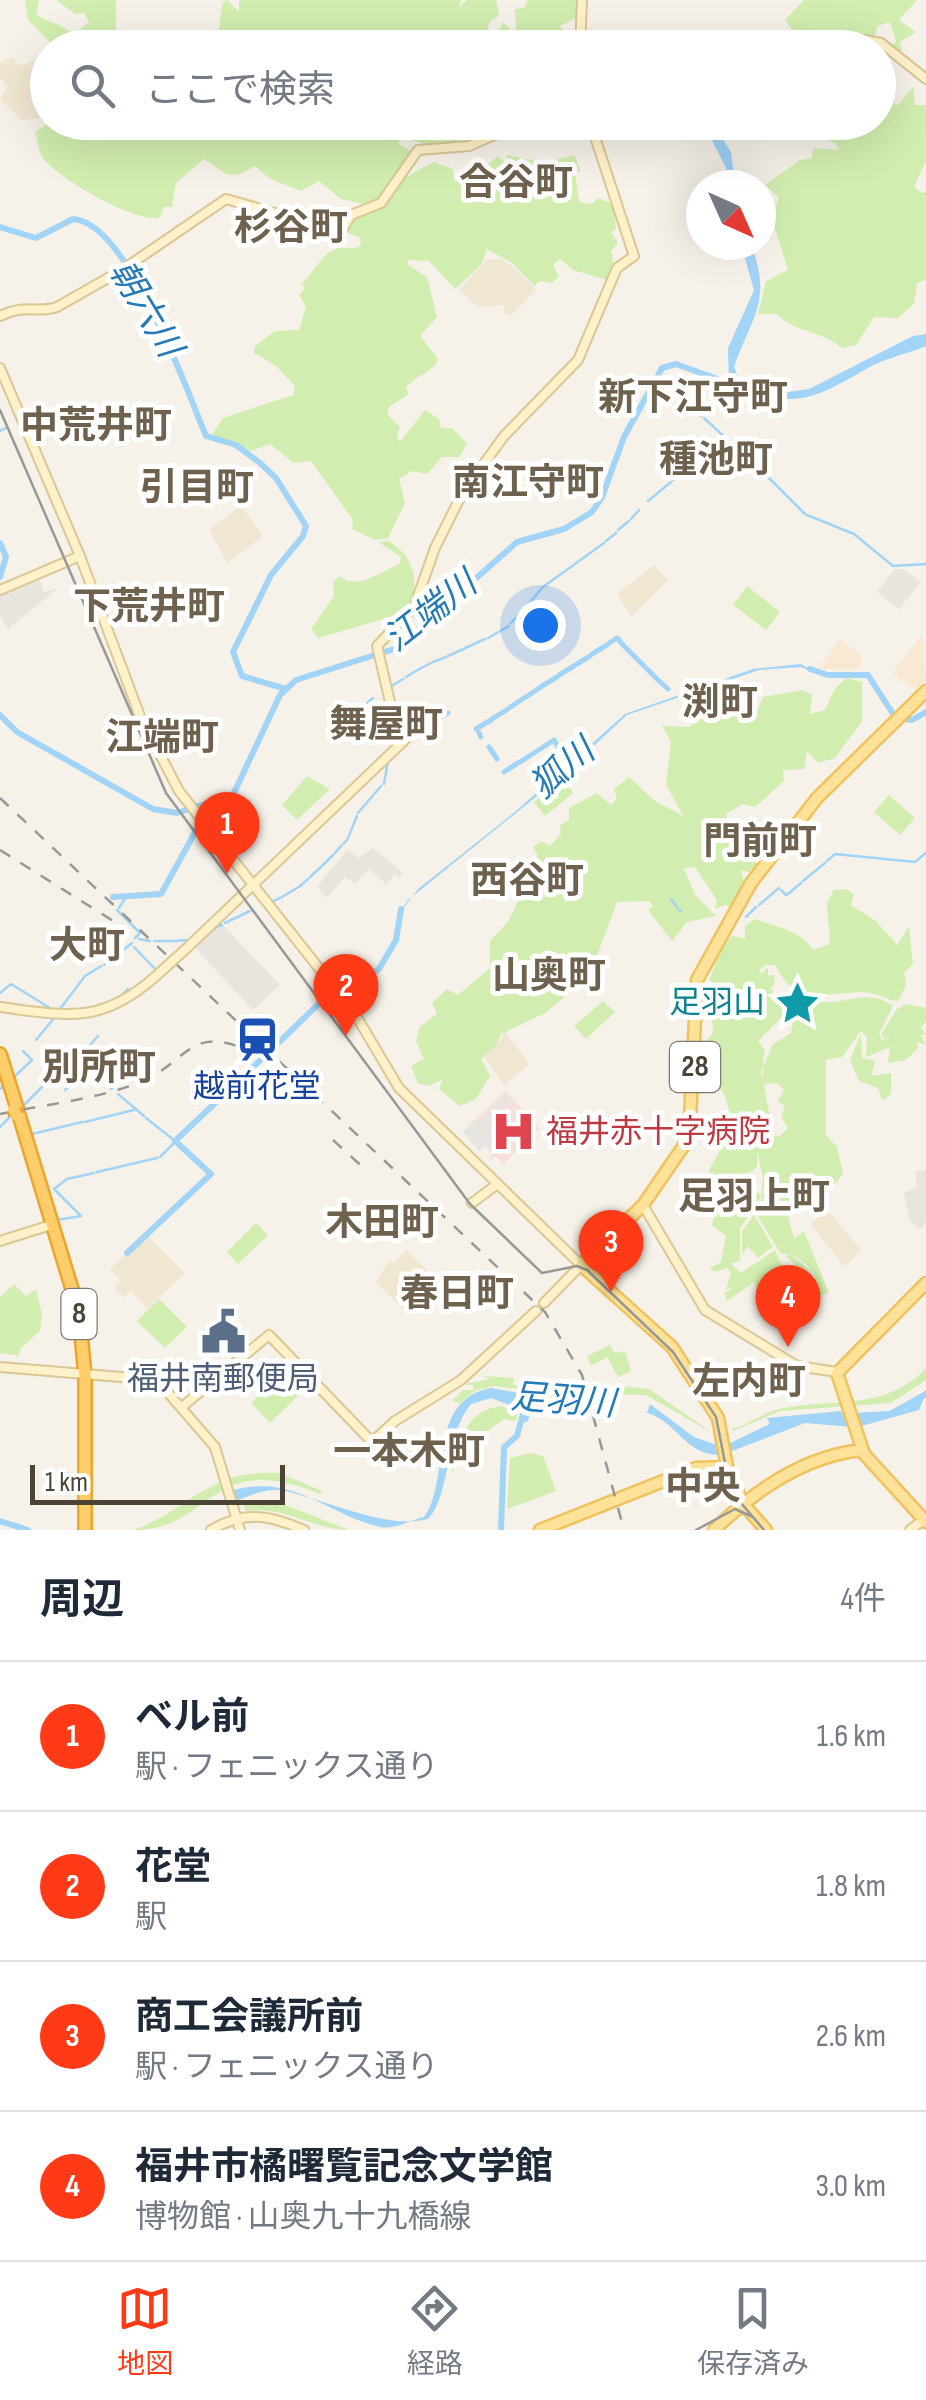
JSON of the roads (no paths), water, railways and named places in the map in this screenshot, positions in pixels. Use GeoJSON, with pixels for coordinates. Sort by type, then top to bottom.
{"type":"FeatureCollection","features":[{"type":"Feature","properties":{"kind":"highway","name":"8"},"geometry":{"type":"LineString","coordinates":[[0,1054],[72,1294],[84,1376]]}},
{"type":"Feature","properties":{"kind":"highway","name":"8"},"geometry":{"type":"LineString","coordinates":[[0,1064],[76,1297],[84,1376],[84,1526]]}},
{"type":"Feature","properties":{"kind":"main road"},"geometry":{"type":"LineString","coordinates":[[581,30],[582,0]]}},
{"type":"Feature","properties":{"kind":"main road"},"geometry":{"type":"LineString","coordinates":[[896,54],[926,79]]}},
{"type":"Feature","properties":{"kind":"main road"},"geometry":{"type":"LineString","coordinates":[[0,316],[24,306],[54,309],[125,269],[226,200],[341,232],[351,215],[381,203],[418,150],[469,146],[483,140]]}},
{"type":"Feature","properties":{"kind":"main road"},"geometry":{"type":"LineString","coordinates":[[0,1007],[72,1017],[99,1013],[129,999],[409,736],[391,705],[377,648],[414,607],[434,551],[462,494],[504,436],[581,357],[617,268],[634,256],[596,140]]}},
{"type":"Feature","properties":{"kind":"main road"},"geometry":{"type":"LineString","coordinates":[[0,368],[80,556],[140,716],[189,805],[364,1026],[399,1088],[665,1345],[719,1427],[724,1465],[742,1507],[763,1530]]}},
{"type":"Feature","properties":{"kind":"main road"},"geometry":{"type":"LineString","coordinates":[[0,590],[80,556]]}},
{"type":"Feature","properties":{"kind":"main road","name":"28"},"geometry":{"type":"LineString","coordinates":[[582,1265],[644,1205],[692,1132],[700,975],[751,882],[806,809],[926,691]]}},
{"type":"Feature","properties":{"kind":"main road"},"geometry":{"type":"LineString","coordinates":[[472,1203],[496,1185]]}},
{"type":"Feature","properties":{"kind":"main road"},"geometry":{"type":"LineString","coordinates":[[644,1205],[710,1314],[796,1366],[837,1372]]}},
{"type":"Feature","properties":{"kind":"main road"},"geometry":{"type":"LineString","coordinates":[[0,1241],[51,1226]]}},
{"type":"Feature","properties":{"kind":"main road"},"geometry":{"type":"LineString","coordinates":[[544,1303],[582,1265]]}},
{"type":"Feature","properties":{"kind":"main road"},"geometry":{"type":"LineString","coordinates":[[837,1372],[926,1283]]}},
{"type":"Feature","properties":{"kind":"main road"},"geometry":{"type":"LineString","coordinates":[[182,1407],[269,1336],[372,1442],[395,1421],[460,1380],[536,1311]]}},
{"type":"Feature","properties":{"kind":"main road"},"geometry":{"type":"LineString","coordinates":[[0,1367],[158,1380],[218,1453],[238,1521]]}},
{"type":"Feature","properties":{"kind":"main road"},"geometry":{"type":"LineString","coordinates":[[837,1372],[862,1450],[925,1520],[910,1530]]}},
{"type":"Feature","properties":{"kind":"main road"},"geometry":{"type":"LineString","coordinates":[[716,1530],[779,1476],[862,1450]]}},
{"type":"Feature","properties":{"kind":"main road"},"geometry":{"type":"LineString","coordinates":[[540,1530],[683,1474],[724,1465]]}},
{"type":"Feature","properties":{"kind":"main road"},"geometry":{"type":"LineString","coordinates":[[212,1530],[264,1516],[301,1530]]}},
{"type":"Feature","properties":{"kind":"water"},"geometry":{"type":"Polygon","coordinates":[[[712,140],[724,140],[731,152],[733,170],[726,170],[712,140]]]}},
{"type":"Feature","properties":{"kind":"water"},"geometry":{"type":"Polygon","coordinates":[[[745,260],[756,260],[760,295],[734,367],[740,382],[781,393],[809,389],[913,336],[926,334],[926,346],[882,361],[830,389],[801,398],[771,397],[729,387],[728,348],[754,290],[745,260]]]}},
{"type":"Feature","properties":{"kind":"water"},"geometry":{"type":"Polygon","coordinates":[[[801,664],[818,674],[801,667],[759,670],[627,715],[557,780],[412,897],[625,714],[753,669],[801,664]]]}},
{"type":"Feature","properties":{"kind":"water"},"geometry":{"type":"Polygon","coordinates":[[[491,1388],[546,1398],[549,1410],[533,1409],[527,1422],[519,1421],[522,1410],[491,1398],[471,1404],[456,1432],[435,1509],[428,1519],[411,1521],[424,1517],[432,1502],[449,1425],[457,1408],[471,1395],[491,1388]]]}},
{"type":"Feature","properties":{"kind":"water"},"geometry":{"type":"Polygon","coordinates":[[[926,1393],[919,1410],[858,1427],[854,1413],[905,1410],[926,1393]]]}},
{"type":"Feature","properties":{"kind":"water"},"geometry":{"type":"Polygon","coordinates":[[[650,1404],[694,1437],[717,1445],[718,1455],[697,1449],[647,1413],[650,1404]]]}},
{"type":"Feature","properties":{"kind":"water"},"geometry":{"type":"Polygon","coordinates":[[[841,1411],[852,1427],[805,1423],[727,1453],[726,1445],[770,1424],[767,1418],[841,1411]]]}},
{"type":"Feature","properties":{"kind":"water"},"geometry":{"type":"Polygon","coordinates":[[[273,1487],[312,1498],[271,1490],[234,1501],[231,1491],[273,1487]]]}},
{"type":"Feature","properties":{"kind":"water"},"geometry":{"type":"Polygon","coordinates":[[[312,1498],[376,1517],[411,1521],[380,1527],[312,1498]]]}},
{"type":"Feature","properties":{"kind":"waterway","name":"朝六川"},"geometry":{"type":"LineString","coordinates":[[0,227],[36,238],[73,219],[94,227],[114,248],[153,312],[206,436],[236,445],[260,463],[276,478],[306,526],[303,536],[271,575],[233,652],[242,676],[286,689]]}},
{"type":"Feature","properties":{"kind":"waterway","name":"江端川"},"geometry":{"type":"LineString","coordinates":[[0,715],[17,732],[153,809],[177,813],[233,795],[280,695],[296,680],[397,648],[517,542],[564,529],[592,512],[602,497],[624,437],[662,368],[676,364],[734,385]]}},
{"type":"Feature","properties":{"kind":"waterway"},"geometry":{"type":"LineString","coordinates":[[681,379],[684,388]]}},
{"type":"Feature","properties":{"kind":"waterway"},"geometry":{"type":"LineString","coordinates":[[684,398],[701,416]]}},
{"type":"Feature","properties":{"kind":"waterway"},"geometry":{"type":"LineString","coordinates":[[704,418],[765,474]]}},
{"type":"Feature","properties":{"kind":"waterway"},"geometry":{"type":"LineString","coordinates":[[0,431],[6,428]]}},
{"type":"Feature","properties":{"kind":"waterway"},"geometry":{"type":"LineString","coordinates":[[702,454],[716,442]]}},
{"type":"Feature","properties":{"kind":"waterway"},"geometry":{"type":"LineString","coordinates":[[695,460],[700,456]]}},
{"type":"Feature","properties":{"kind":"waterway"},"geometry":{"type":"LineString","coordinates":[[673,480],[694,462]]}},
{"type":"Feature","properties":{"kind":"waterway"},"geometry":{"type":"LineString","coordinates":[[768,477],[776,485]]}},
{"type":"Feature","properties":{"kind":"waterway"},"geometry":{"type":"LineString","coordinates":[[648,501],[671,482]]}},
{"type":"Feature","properties":{"kind":"waterway"},"geometry":{"type":"LineString","coordinates":[[777,486],[805,514]]}},
{"type":"Feature","properties":{"kind":"waterway"},"geometry":{"type":"LineString","coordinates":[[631,519],[639,510]]}},
{"type":"Feature","properties":{"kind":"waterway"},"geometry":{"type":"LineString","coordinates":[[807,515],[832,525]]}},
{"type":"Feature","properties":{"kind":"waterway"},"geometry":{"type":"LineString","coordinates":[[618,530],[629,521]]}},
{"type":"Feature","properties":{"kind":"waterway"},"geometry":{"type":"LineString","coordinates":[[834,526],[854,534],[893,566],[926,564]]}},
{"type":"Feature","properties":{"kind":"waterway"},"geometry":{"type":"LineString","coordinates":[[606,541],[616,533]]}},
{"type":"Feature","properties":{"kind":"waterway"},"geometry":{"type":"LineString","coordinates":[[0,543],[6,557],[0,577]]}},
{"type":"Feature","properties":{"kind":"waterway"},"geometry":{"type":"LineString","coordinates":[[531,601],[543,587],[604,543]]}},
{"type":"Feature","properties":{"kind":"waterway"},"geometry":{"type":"LineString","coordinates":[[511,623],[529,603]]}},
{"type":"Feature","properties":{"kind":"waterway"},"geometry":{"type":"LineString","coordinates":[[488,638],[509,626]]}},
{"type":"Feature","properties":{"kind":"waterway"},"geometry":{"type":"LineString","coordinates":[[609,643],[617,638],[624,646]]}},
{"type":"Feature","properties":{"kind":"waterway"},"geometry":{"type":"LineString","coordinates":[[448,656],[485,639]]}},
{"type":"Feature","properties":{"kind":"waterway"},"geometry":{"type":"LineString","coordinates":[[592,654],[607,645]]}},
{"type":"Feature","properties":{"kind":"waterway"},"geometry":{"type":"LineString","coordinates":[[625,647],[645,667]]}},
{"type":"Feature","properties":{"kind":"waterway"},"geometry":{"type":"LineString","coordinates":[[577,664],[590,656]]}},
{"type":"Feature","properties":{"kind":"waterway"},"geometry":{"type":"LineString","coordinates":[[433,662],[446,657]]}},
{"type":"Feature","properties":{"kind":"waterway"},"geometry":{"type":"LineString","coordinates":[[425,666],[431,663]]}},
{"type":"Feature","properties":{"kind":"waterway"},"geometry":{"type":"LineString","coordinates":[[559,675],[574,666]]}},
{"type":"Feature","properties":{"kind":"waterway"},"geometry":{"type":"LineString","coordinates":[[416,671],[423,667]]}},
{"type":"Feature","properties":{"kind":"waterway"},"geometry":{"type":"LineString","coordinates":[[647,669],[657,679]]}},
{"type":"Feature","properties":{"kind":"waterway","name":"狐川"},"geometry":{"type":"LineString","coordinates":[[810,669],[828,675],[868,675],[895,717],[912,720],[926,712]]}},
{"type":"Feature","properties":{"kind":"waterway"},"geometry":{"type":"LineString","coordinates":[[406,677],[414,672]]}},
{"type":"Feature","properties":{"kind":"waterway"},"geometry":{"type":"LineString","coordinates":[[542,686],[557,677]]}},
{"type":"Feature","properties":{"kind":"waterway"},"geometry":{"type":"LineString","coordinates":[[390,687],[403,679]]}},
{"type":"Feature","properties":{"kind":"waterway"},"geometry":{"type":"LineString","coordinates":[[658,680],[668,689]]}},
{"type":"Feature","properties":{"kind":"waterway"},"geometry":{"type":"LineString","coordinates":[[526,697],[541,687]]}},
{"type":"Feature","properties":{"kind":"waterway"},"geometry":{"type":"LineString","coordinates":[[367,703],[373,698]]}},
{"type":"Feature","properties":{"kind":"waterway"},"geometry":{"type":"LineString","coordinates":[[509,708],[524,698]]}},
{"type":"Feature","properties":{"kind":"waterway"},"geometry":{"type":"LineString","coordinates":[[366,706],[372,716]]}},
{"type":"Feature","properties":{"kind":"waterway"},"geometry":{"type":"LineString","coordinates":[[492,719],[508,709]]}},
{"type":"Feature","properties":{"kind":"waterway"},"geometry":{"type":"LineString","coordinates":[[434,722],[448,713]]}},
{"type":"Feature","properties":{"kind":"waterway"},"geometry":{"type":"LineString","coordinates":[[373,718],[381,731]]}},
{"type":"Feature","properties":{"kind":"waterway"},"geometry":{"type":"LineString","coordinates":[[476,729],[491,720]]}},
{"type":"Feature","properties":{"kind":"waterway"},"geometry":{"type":"LineString","coordinates":[[412,736],[433,723]]}},
{"type":"Feature","properties":{"kind":"waterway"},"geometry":{"type":"LineString","coordinates":[[383,733],[386,739]]}},
{"type":"Feature","properties":{"kind":"waterway"},"geometry":{"type":"LineString","coordinates":[[479,733],[481,737]]}},
{"type":"Feature","properties":{"kind":"waterway"},"geometry":{"type":"LineString","coordinates":[[554,740],[563,756]]}},
{"type":"Feature","properties":{"kind":"waterway"},"geometry":{"type":"LineString","coordinates":[[520,762],[551,742]]}},
{"type":"Feature","properties":{"kind":"waterway"},"geometry":{"type":"LineString","coordinates":[[489,747],[497,759]]}},
{"type":"Feature","properties":{"kind":"waterway"},"geometry":{"type":"LineString","coordinates":[[565,759],[570,762]]}},
{"type":"Feature","properties":{"kind":"waterway"},"geometry":{"type":"LineString","coordinates":[[384,784],[388,761]]}},
{"type":"Feature","properties":{"kind":"waterway"},"geometry":{"type":"LineString","coordinates":[[504,772],[518,763]]}},
{"type":"Feature","properties":{"kind":"waterway"},"geometry":{"type":"LineString","coordinates":[[358,813],[381,786]]}},
{"type":"Feature","properties":{"kind":"waterway"},"geometry":{"type":"LineString","coordinates":[[113,897],[161,894],[209,807]]}},
{"type":"Feature","properties":{"kind":"waterway"},"geometry":{"type":"LineString","coordinates":[[348,838],[357,816]]}},
{"type":"Feature","properties":{"kind":"waterway"},"geometry":{"type":"LineString","coordinates":[[344,843],[347,840]]}},
{"type":"Feature","properties":{"kind":"waterway"},"geometry":{"type":"LineString","coordinates":[[333,855],[342,845]]}},
{"type":"Feature","properties":{"kind":"waterway"},"geometry":{"type":"LineString","coordinates":[[827,861],[835,854],[915,862],[926,853]]}},
{"type":"Feature","properties":{"kind":"waterway"},"geometry":{"type":"LineString","coordinates":[[322,866],[332,856]]}},
{"type":"Feature","properties":{"kind":"waterway"},"geometry":{"type":"LineString","coordinates":[[803,881],[825,863]]}},
{"type":"Feature","properties":{"kind":"waterway"},"geometry":{"type":"LineString","coordinates":[[310,877],[321,867]]}},
{"type":"Feature","properties":{"kind":"waterway"},"geometry":{"type":"LineString","coordinates":[[299,887],[308,879]]}},
{"type":"Feature","properties":{"kind":"waterway"},"geometry":{"type":"LineString","coordinates":[[788,894],[801,883]]}},
{"type":"Feature","properties":{"kind":"waterway"},"geometry":{"type":"LineString","coordinates":[[282,897],[297,888]]}},
{"type":"Feature","properties":{"kind":"waterway"},"geometry":{"type":"LineString","coordinates":[[759,905],[779,888]]}},
{"type":"Feature","properties":{"kind":"waterway"},"geometry":{"type":"LineString","coordinates":[[781,890],[786,895]]}},
{"type":"Feature","properties":{"kind":"waterway"},"geometry":{"type":"LineString","coordinates":[[119,908],[126,897]]}},
{"type":"Feature","properties":{"kind":"waterway"},"geometry":{"type":"LineString","coordinates":[[271,902],[280,898]]}},
{"type":"Feature","properties":{"kind":"waterway"},"geometry":{"type":"LineString","coordinates":[[671,899],[677,907]]}},
{"type":"Feature","properties":{"kind":"waterway"},"geometry":{"type":"LineString","coordinates":[[746,917],[756,907]]}},
{"type":"Feature","properties":{"kind":"waterway","name":"狐川"},"geometry":{"type":"LineString","coordinates":[[271,1050],[333,990],[361,981],[379,969],[396,940],[401,909]]}},
{"type":"Feature","properties":{"kind":"waterway"},"geometry":{"type":"LineString","coordinates":[[117,910],[140,933],[135,938]]}},
{"type":"Feature","properties":{"kind":"waterway"},"geometry":{"type":"LineString","coordinates":[[225,923],[250,911]]}},
{"type":"Feature","properties":{"kind":"waterway"},"geometry":{"type":"LineString","coordinates":[[212,929],[222,925]]}},
{"type":"Feature","properties":{"kind":"waterway"},"geometry":{"type":"LineString","coordinates":[[139,939],[150,941]]}},
{"type":"Feature","properties":{"kind":"waterway"},"geometry":{"type":"LineString","coordinates":[[176,941],[187,940]]}},
{"type":"Feature","properties":{"kind":"waterway"},"geometry":{"type":"LineString","coordinates":[[158,941],[174,941]]}},
{"type":"Feature","properties":{"kind":"waterway"},"geometry":{"type":"LineString","coordinates":[[117,955],[132,943]]}},
{"type":"Feature","properties":{"kind":"waterway"},"geometry":{"type":"LineString","coordinates":[[134,947],[156,970],[147,979]]}},
{"type":"Feature","properties":{"kind":"waterway"},"geometry":{"type":"LineString","coordinates":[[104,965],[116,956]]}},
{"type":"Feature","properties":{"kind":"waterway"},"geometry":{"type":"LineString","coordinates":[[60,1009],[85,976],[101,966]]}},
{"type":"Feature","properties":{"kind":"waterway"},"geometry":{"type":"LineString","coordinates":[[0,993],[11,984],[53,1010]]}},
{"type":"Feature","properties":{"kind":"waterway"},"geometry":{"type":"LineString","coordinates":[[118,999],[128,989]]}},
{"type":"Feature","properties":{"kind":"waterway"},"geometry":{"type":"LineString","coordinates":[[36,1040],[55,1017]]}},
{"type":"Feature","properties":{"kind":"waterway"},"geometry":{"type":"LineString","coordinates":[[82,1054],[98,1036]]}},
{"type":"Feature","properties":{"kind":"waterway"},"geometry":{"type":"LineString","coordinates":[[14,1077],[32,1060],[23,1051]]}},
{"type":"Feature","properties":{"kind":"waterway","name":"狐川"},"geometry":{"type":"LineString","coordinates":[[127,1253],[211,1174],[175,1141],[270,1051]]}},
{"type":"Feature","properties":{"kind":"waterway"},"geometry":{"type":"LineString","coordinates":[[94,1070],[111,1054]]}},
{"type":"Feature","properties":{"kind":"waterway"},"geometry":{"type":"LineString","coordinates":[[52,1078],[80,1056]]}},
{"type":"Feature","properties":{"kind":"waterway"},"geometry":{"type":"LineString","coordinates":[[65,1090],[87,1068]]}},
{"type":"Feature","properties":{"kind":"waterway"},"geometry":{"type":"LineString","coordinates":[[89,1069],[112,1089]]}},
{"type":"Feature","properties":{"kind":"waterway"},"geometry":{"type":"LineString","coordinates":[[23,1106],[50,1079]]}},
{"type":"Feature","properties":{"kind":"waterway"},"geometry":{"type":"LineString","coordinates":[[118,1094],[144,1116]]}},
{"type":"Feature","properties":{"kind":"waterway"},"geometry":{"type":"LineString","coordinates":[[85,1122],[134,1110]]}},
{"type":"Feature","properties":{"kind":"waterway"},"geometry":{"type":"LineString","coordinates":[[0,1127],[10,1117]]}},
{"type":"Feature","properties":{"kind":"waterway"},"geometry":{"type":"LineString","coordinates":[[146,1118],[175,1141]]}},
{"type":"Feature","properties":{"kind":"waterway"},"geometry":{"type":"LineString","coordinates":[[32,1134],[82,1122]]}},
{"type":"Feature","properties":{"kind":"waterway"},"geometry":{"type":"LineString","coordinates":[[160,1157],[173,1144]]}},
{"type":"Feature","properties":{"kind":"waterway"},"geometry":{"type":"LineString","coordinates":[[97,1172],[157,1158]]}},
{"type":"Feature","properties":{"kind":"waterway"},"geometry":{"type":"LineString","coordinates":[[57,1220],[81,1216],[54,1189],[67,1179],[94,1173]]}},
{"type":"Feature","properties":{"kind":"waterway","name":"足羽川"},"geometry":{"type":"LineString","coordinates":[[892,1413],[926,1394]]}},
{"type":"Feature","properties":{"kind":"waterway"},"geometry":{"type":"LineString","coordinates":[[501,1530],[504,1447],[517,1436],[523,1414]]}},
{"type":"Feature","properties":{"kind":"waterway","name":"足羽川"},"geometry":{"type":"LineString","coordinates":[[0,1521],[28,1530]]}},
{"type":"Feature","properties":{"kind":"tram line"},"geometry":{"type":"LineString","coordinates":[[0,410],[166,793],[470,1204],[542,1273],[577,1266],[587,1270],[673,1352],[716,1417],[727,1473],[741,1503],[764,1530]]}},
{"type":"Feature","properties":{"kind":"tram line"},"geometry":{"type":"LineString","coordinates":[[696,1530],[735,1509],[753,1517]]}},
{"type":"Feature","properties":{"kind":"railway"},"geometry":{"type":"LineString","coordinates":[[0,798],[545,1312],[582,1375],[624,1530]]}},
{"type":"Feature","properties":{"kind":"railway"},"geometry":{"type":"LineString","coordinates":[[0,850],[118,924]]}},
{"type":"Feature","properties":{"kind":"railway"},"geometry":{"type":"LineString","coordinates":[[0,1114],[130,1086],[205,1042],[242,1048],[270,1061]]}},
{"type":"Feature","properties":{"kind":"railway"},"geometry":{"type":"LineString","coordinates":[[333,1140],[368,1172]]}},
{"type":"Feature","properties":{"kind":"place","name":"ベル前"},"geometry":{"type":"Point","coordinates":[227,874]}},
{"type":"Feature","properties":{"kind":"place","name":"足羽山"},"geometry":{"type":"Point","coordinates":[798,1003]}},
{"type":"Feature","properties":{"kind":"place","name":"花堂"},"geometry":{"type":"Point","coordinates":[346,1036]}},
{"type":"Feature","properties":{"kind":"place","name":"越前花堂"},"geometry":{"type":"Point","coordinates":[257,1039]}},
{"type":"Feature","properties":{"kind":"place","name":"福井赤十字病院"},"geometry":{"type":"Point","coordinates":[513,1132]}},
{"type":"Feature","properties":{"kind":"place","name":"商工会議所前"},"geometry":{"type":"Point","coordinates":[611,1292]}},
{"type":"Feature","properties":{"kind":"place","name":"福井南郵便局"},"geometry":{"type":"Point","coordinates":[223,1331]}},
{"type":"Feature","properties":{"kind":"place","name":"福井市橘曙覧記念文学館"},"geometry":{"type":"Point","coordinates":[788,1347]}},
{"type":"Feature","properties":{"kind":"district","name":"合谷町"},"geometry":{"type":"Point","coordinates":[516,183]}},
{"type":"Feature","properties":{"kind":"district","name":"杉谷町"},"geometry":{"type":"Point","coordinates":[291,228]}},
{"type":"Feature","properties":{"kind":"district","name":"新下江守町"},"geometry":{"type":"Point","coordinates":[693,398]}},
{"type":"Feature","properties":{"kind":"district","name":"中荒井町"},"geometry":{"type":"Point","coordinates":[96,426]}},
{"type":"Feature","properties":{"kind":"district","name":"種池町"},"geometry":{"type":"Point","coordinates":[716,460]}},
{"type":"Feature","properties":{"kind":"district","name":"南江守町"},"geometry":{"type":"Point","coordinates":[528,483]}},
{"type":"Feature","properties":{"kind":"district","name":"引目町"},"geometry":{"type":"Point","coordinates":[197,488]}},
{"type":"Feature","properties":{"kind":"district","name":"下荒井町"},"geometry":{"type":"Point","coordinates":[149,607]}},
{"type":"Feature","properties":{"kind":"district","name":"渕町"},"geometry":{"type":"Point","coordinates":[720,703]}},
{"type":"Feature","properties":{"kind":"district","name":"舞屋町"},"geometry":{"type":"Point","coordinates":[386,725]}},
{"type":"Feature","properties":{"kind":"district","name":"江端町"},"geometry":{"type":"Point","coordinates":[162,738]}},
{"type":"Feature","properties":{"kind":"district","name":"門前町"},"geometry":{"type":"Point","coordinates":[760,842]}},
{"type":"Feature","properties":{"kind":"district","name":"西谷町"},"geometry":{"type":"Point","coordinates":[527,881]}},
{"type":"Feature","properties":{"kind":"district","name":"大町"},"geometry":{"type":"Point","coordinates":[87,946]}},
{"type":"Feature","properties":{"kind":"district","name":"山奥町"},"geometry":{"type":"Point","coordinates":[549,976]}},
{"type":"Feature","properties":{"kind":"district","name":"別所町"},"geometry":{"type":"Point","coordinates":[99,1068]}},
{"type":"Feature","properties":{"kind":"district","name":"足羽上町"},"geometry":{"type":"Point","coordinates":[754,1197]}},
{"type":"Feature","properties":{"kind":"district","name":"木田町"},"geometry":{"type":"Point","coordinates":[382,1223]}},
{"type":"Feature","properties":{"kind":"district","name":"春日町"},"geometry":{"type":"Point","coordinates":[457,1294]}},
{"type":"Feature","properties":{"kind":"district","name":"左内町"},"geometry":{"type":"Point","coordinates":[749,1382]}},
{"type":"Feature","properties":{"kind":"district","name":"一本木町"},"geometry":{"type":"Point","coordinates":[409,1452]}},
{"type":"Feature","properties":{"kind":"district","name":"中央"},"geometry":{"type":"Point","coordinates":[703,1487]}}]}
